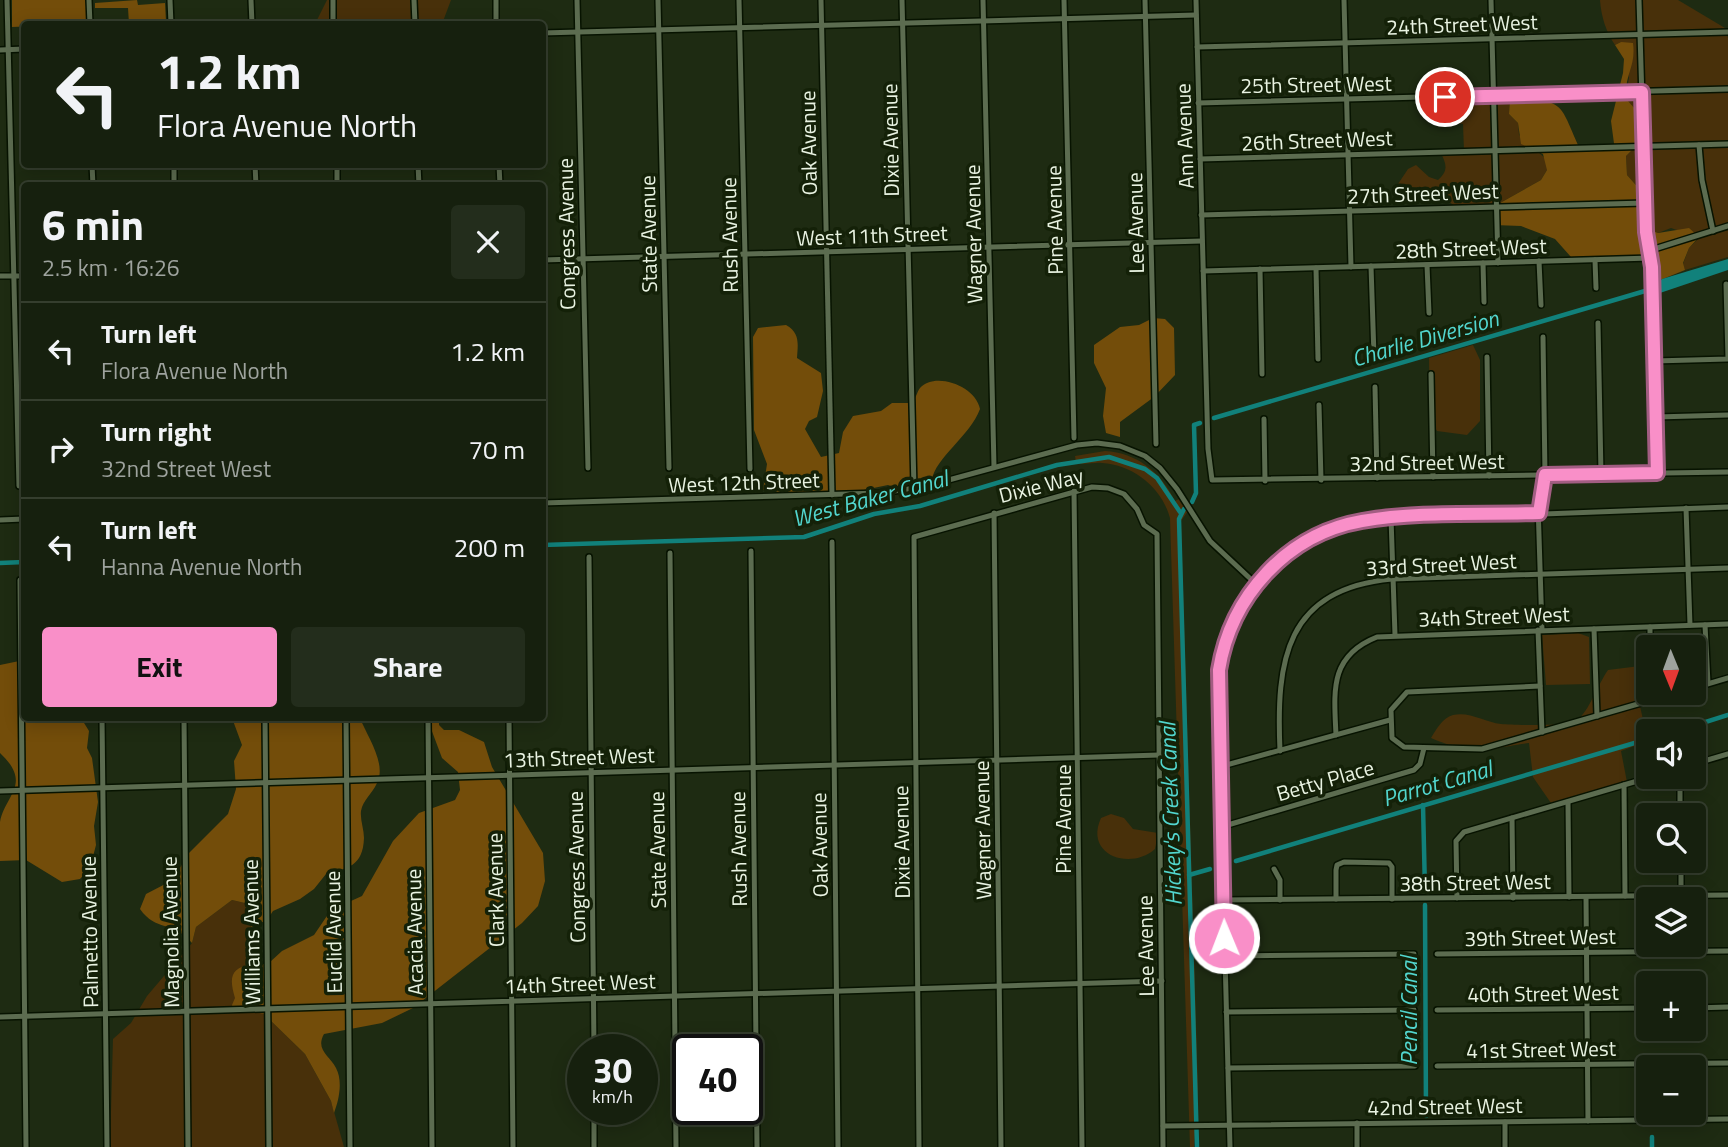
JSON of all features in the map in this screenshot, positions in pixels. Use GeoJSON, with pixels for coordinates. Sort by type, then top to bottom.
{"type":"FeatureCollection","features":[{"type":"Feature","properties":{"kind":"street"},"geometry":{"type":"LineString","coordinates":[[8,0],[19,485]]}},
{"type":"Feature","properties":{"kind":"street"},"geometry":{"type":"LineString","coordinates":[[89,0],[90,21]]}},
{"type":"Feature","properties":{"kind":"street"},"geometry":{"type":"LineString","coordinates":[[170,0],[171,21]]}},
{"type":"Feature","properties":{"kind":"street"},"geometry":{"type":"LineString","coordinates":[[251,0],[252,21]]}},
{"type":"Feature","properties":{"kind":"street"},"geometry":{"type":"LineString","coordinates":[[333,0],[333,21]]}},
{"type":"Feature","properties":{"kind":"street"},"geometry":{"type":"LineString","coordinates":[[415,0],[415,21]]}},
{"type":"Feature","properties":{"kind":"street"},"geometry":{"type":"LineString","coordinates":[[496,0],[496,21]]}},
{"type":"Feature","properties":{"kind":"street","name":"Congress Avenue"},"geometry":{"type":"LineString","coordinates":[[577,0],[588,468]]}},
{"type":"Feature","properties":{"kind":"street","name":"State Avenue"},"geometry":{"type":"LineString","coordinates":[[658,0],[669,468]]}},
{"type":"Feature","properties":{"kind":"street","name":"Rush Avenue"},"geometry":{"type":"LineString","coordinates":[[739,0],[750,469]]}},
{"type":"Feature","properties":{"kind":"street","name":"Oak Avenue"},"geometry":{"type":"LineString","coordinates":[[821,0],[832,495]]}},
{"type":"Feature","properties":{"kind":"street","name":"Dixie Avenue"},"geometry":{"type":"LineString","coordinates":[[902,0],[914,488]]}},
{"type":"Feature","properties":{"kind":"street","name":"Wagner Avenue"},"geometry":{"type":"LineString","coordinates":[[983,0],[994,467]]}},
{"type":"Feature","properties":{"kind":"street","name":"Pine Avenue"},"geometry":{"type":"LineString","coordinates":[[1064,0],[1074,438]]}},
{"type":"Feature","properties":{"kind":"street","name":"Lee Avenue"},"geometry":{"type":"LineString","coordinates":[[1145,0],[1156,444]]}},
{"type":"Feature","properties":{"kind":"street","name":"Ann Avenue"},"geometry":{"type":"LineString","coordinates":[[1196,0],[1208,449],[1212,480]]}},
{"type":"Feature","properties":{"kind":"street"},"geometry":{"type":"LineString","coordinates":[[1343,0],[1351,267]]}},
{"type":"Feature","properties":{"kind":"street"},"geometry":{"type":"LineString","coordinates":[[1491,0],[1498,263]]}},
{"type":"Feature","properties":{"kind":"street"},"geometry":{"type":"LineString","coordinates":[[1639,0],[1646,237],[1651,258],[1657,473]]}},
{"type":"Feature","properties":{"kind":"street"},"geometry":{"type":"LineString","coordinates":[[546,33],[1196,15]]}},
{"type":"Feature","properties":{"kind":"street","name":"24th Street West"},"geometry":{"type":"LineString","coordinates":[[1197,47],[1728,32]]}},
{"type":"Feature","properties":{"kind":"street"},"geometry":{"type":"LineString","coordinates":[[0,50],[21,49]]}},
{"type":"Feature","properties":{"kind":"street","name":"25th Street West"},"geometry":{"type":"LineString","coordinates":[[1198,103],[1728,89]]}},
{"type":"Feature","properties":{"kind":"street","name":"26th Street West"},"geometry":{"type":"LineString","coordinates":[[1200,159],[1728,144]]}},
{"type":"Feature","properties":{"kind":"street"},"geometry":{"type":"LineString","coordinates":[[1699,145],[1702,180],[1713,231]]}},
{"type":"Feature","properties":{"kind":"street","name":"27th Street West"},"geometry":{"type":"LineString","coordinates":[[1201,215],[1645,203]]}},
{"type":"Feature","properties":{"kind":"street"},"geometry":{"type":"LineString","coordinates":[[1650,250],[1728,226]]}},
{"type":"Feature","properties":{"kind":"street","name":"West 11th Street"},"geometry":{"type":"LineString","coordinates":[[546,260],[1202,242]]}},
{"type":"Feature","properties":{"kind":"street","name":"28th Street West"},"geometry":{"type":"LineString","coordinates":[[1203,271],[1651,258]]}},
{"type":"Feature","properties":{"kind":"street"},"geometry":{"type":"LineString","coordinates":[[1595,260],[1596,288]]}},
{"type":"Feature","properties":{"kind":"street"},"geometry":{"type":"LineString","coordinates":[[1539,261],[1541,305]]}},
{"type":"Feature","properties":{"kind":"street"},"geometry":{"type":"LineString","coordinates":[[1483,263],[1484,302]]}},
{"type":"Feature","properties":{"kind":"street"},"geometry":{"type":"LineString","coordinates":[[1427,265],[1429,313]]}},
{"type":"Feature","properties":{"kind":"street"},"geometry":{"type":"LineString","coordinates":[[1371,266],[1374,356]]}},
{"type":"Feature","properties":{"kind":"street"},"geometry":{"type":"LineString","coordinates":[[1315,268],[1318,359]]}},
{"type":"Feature","properties":{"kind":"street"},"geometry":{"type":"LineString","coordinates":[[1260,269],[1262,374]]}},
{"type":"Feature","properties":{"kind":"street"},"geometry":{"type":"LineString","coordinates":[[0,276],[21,275]]}},
{"type":"Feature","properties":{"kind":"street"},"geometry":{"type":"LineString","coordinates":[[1654,361],[1728,359],[1726,284]]}},
{"type":"Feature","properties":{"kind":"street"},"geometry":{"type":"LineString","coordinates":[[1598,323],[1601,474]]}},
{"type":"Feature","properties":{"kind":"street"},"geometry":{"type":"LineString","coordinates":[[1542,732],[1539,513],[1545,475],[1543,337]]}},
{"type":"Feature","properties":{"kind":"street"},"geometry":{"type":"LineString","coordinates":[[1487,357],[1489,476]]}},
{"type":"Feature","properties":{"kind":"street"},"geometry":{"type":"LineString","coordinates":[[1432,374],[1433,477]]}},
{"type":"Feature","properties":{"kind":"street"},"geometry":{"type":"LineString","coordinates":[[1375,387],[1377,478]]}},
{"type":"Feature","properties":{"kind":"street"},"geometry":{"type":"LineString","coordinates":[[1320,405],[1321,480]]}},
{"type":"Feature","properties":{"kind":"street"},"geometry":{"type":"LineString","coordinates":[[1656,417],[1728,415]]}},
{"type":"Feature","properties":{"kind":"street"},"geometry":{"type":"LineString","coordinates":[[1264,419],[1265,481]]}},
{"type":"Feature","properties":{"kind":"street","name":"West 12th Street"},"geometry":{"type":"LineString","coordinates":[[546,503],[832,495],[914,488],[1091,443],[1112,444],[1137,452],[1166,474],[1210,541],[1256,584]]}},
{"type":"Feature","properties":{"kind":"street","name":"32nd Street West"},"geometry":{"type":"LineString","coordinates":[[1212,480],[1728,472]]}},
{"type":"Feature","properties":{"kind":"street","name":"Dixie Way"},"geometry":{"type":"LineString","coordinates":[[914,537],[1074,491],[1104,487],[1120,492],[1134,503],[1144,525],[1157,534]]}},
{"type":"Feature","properties":{"kind":"street","name":"Pine Avenue"},"geometry":{"type":"LineString","coordinates":[[1074,491],[1082,1147]]}},
{"type":"Feature","properties":{"kind":"street"},"geometry":{"type":"LineString","coordinates":[[1230,1147],[1217,699],[1220,663],[1231,627],[1256,584],[1289,552],[1319,535],[1353,523],[1391,518],[1728,507]]}},
{"type":"Feature","properties":{"kind":"street"},"geometry":{"type":"LineString","coordinates":[[1686,508],[1690,625]]}},
{"type":"Feature","properties":{"kind":"street","name":"Wagner Avenue"},"geometry":{"type":"LineString","coordinates":[[993,513],[1001,1147]]}},
{"type":"Feature","properties":{"kind":"street"},"geometry":{"type":"LineString","coordinates":[[1391,518],[1395,635]]}},
{"type":"Feature","properties":{"kind":"street"},"geometry":{"type":"LineString","coordinates":[[0,520],[21,519]]}},
{"type":"Feature","properties":{"kind":"street","name":"Lee Avenue"},"geometry":{"type":"LineString","coordinates":[[1157,534],[1163,1147]]}},
{"type":"Feature","properties":{"kind":"street","name":"Dixie Avenue"},"geometry":{"type":"LineString","coordinates":[[914,537],[919,1147]]}},
{"type":"Feature","properties":{"kind":"street","name":"Oak Avenue"},"geometry":{"type":"LineString","coordinates":[[832,542],[838,1147]]}},
{"type":"Feature","properties":{"kind":"street","name":"Rush Avenue"},"geometry":{"type":"LineString","coordinates":[[751,551],[757,1147]]}},
{"type":"Feature","properties":{"kind":"street","name":"State Avenue"},"geometry":{"type":"LineString","coordinates":[[670,553],[676,1147]]}},
{"type":"Feature","properties":{"kind":"street","name":"Congress Avenue"},"geometry":{"type":"LineString","coordinates":[[589,557],[594,1034]]}},
{"type":"Feature","properties":{"kind":"street","name":"33rd Street West"},"geometry":{"type":"LineString","coordinates":[[1280,751],[1279,682],[1284,656],[1297,631],[1315,609],[1341,591],[1363,583],[1392,579],[1728,568]]}},
{"type":"Feature","properties":{"kind":"street"},"geometry":{"type":"LineString","coordinates":[[20,580],[21,685]]}},
{"type":"Feature","properties":{"kind":"street","name":"34th Street West"},"geometry":{"type":"LineString","coordinates":[[1336,735],[1335,689],[1342,665],[1361,645],[1377,637],[1728,624]]}},
{"type":"Feature","properties":{"kind":"street"},"geometry":{"type":"LineString","coordinates":[[1705,625],[1708,683],[1728,678]]}},
{"type":"Feature","properties":{"kind":"street"},"geometry":{"type":"LineString","coordinates":[[1650,627],[1650,635]]}},
{"type":"Feature","properties":{"kind":"street"},"geometry":{"type":"LineString","coordinates":[[1594,629],[1597,716]]}},
{"type":"Feature","properties":{"kind":"street"},"geometry":{"type":"LineString","coordinates":[[1540,686],[1411,691],[1395,702],[1390,720],[1395,742],[1404,747],[1482,749],[1597,716],[1636,702]]}},
{"type":"Feature","properties":{"kind":"street"},"geometry":{"type":"LineString","coordinates":[[1219,767],[1390,720]]}},
{"type":"Feature","properties":{"kind":"street"},"geometry":{"type":"LineString","coordinates":[[21,721],[26,1147]]}},
{"type":"Feature","properties":{"kind":"street","name":"Palmetto Avenue"},"geometry":{"type":"LineString","coordinates":[[102,721],[107,1147]]}},
{"type":"Feature","properties":{"kind":"street","name":"Magnolia Avenue"},"geometry":{"type":"LineString","coordinates":[[184,721],[188,1147]]}},
{"type":"Feature","properties":{"kind":"street","name":"Williams Avenue"},"geometry":{"type":"LineString","coordinates":[[265,721],[269,1147]]}},
{"type":"Feature","properties":{"kind":"street","name":"Euclid Avenue"},"geometry":{"type":"LineString","coordinates":[[346,721],[350,1147]]}},
{"type":"Feature","properties":{"kind":"street","name":"Acacia Avenue"},"geometry":{"type":"LineString","coordinates":[[428,721],[432,1147]]}},
{"type":"Feature","properties":{"kind":"street","name":"Clark Avenue"},"geometry":{"type":"LineString","coordinates":[[509,721],[513,1147]]}},
{"type":"Feature","properties":{"kind":"street","name":"Betty Place"},"geometry":{"type":"LineString","coordinates":[[1221,827],[1414,770],[1420,764],[1423,748]]}},
{"type":"Feature","properties":{"kind":"street"},"geometry":{"type":"LineString","coordinates":[[1706,760],[1728,754]]}},
{"type":"Feature","properties":{"kind":"street","name":"13th Street West"},"geometry":{"type":"LineString","coordinates":[[0,791],[1159,755]]}},
{"type":"Feature","properties":{"kind":"street"},"geometry":{"type":"LineString","coordinates":[[1457,898],[1458,836],[1636,781]]}},
{"type":"Feature","properties":{"kind":"street"},"geometry":{"type":"LineString","coordinates":[[1624,785],[1625,896]]}},
{"type":"Feature","properties":{"kind":"street"},"geometry":{"type":"LineString","coordinates":[[1568,802],[1569,897]]}},
{"type":"Feature","properties":{"kind":"street"},"geometry":{"type":"LineString","coordinates":[[1512,818],[1513,898]]}},
{"type":"Feature","properties":{"kind":"street"},"geometry":{"type":"LineString","coordinates":[[1336,899],[1337,866],[1344,862],[1389,863],[1392,867],[1392,899]]}},
{"type":"Feature","properties":{"kind":"street"},"geometry":{"type":"LineString","coordinates":[[1274,869],[1280,880],[1280,900]]}},
{"type":"Feature","properties":{"kind":"street","name":"38th Street West"},"geometry":{"type":"LineString","coordinates":[[1706,895],[1728,895]]}},
{"type":"Feature","properties":{"kind":"street","name":"38th Street West"},"geometry":{"type":"LineString","coordinates":[[1223,900],[1636,896]]}},
{"type":"Feature","properties":{"kind":"street"},"geometry":{"type":"LineString","coordinates":[[1586,897],[1588,1121]]}},
{"type":"Feature","properties":{"kind":"street","name":"39th Street West"},"geometry":{"type":"LineString","coordinates":[[1437,954],[1728,951]]}},
{"type":"Feature","properties":{"kind":"street"},"geometry":{"type":"LineString","coordinates":[[1224,956],[1413,954]]}},
{"type":"Feature","properties":{"kind":"street","name":"14th Street West"},"geometry":{"type":"LineString","coordinates":[[0,1017],[1162,981]]}},
{"type":"Feature","properties":{"kind":"street"},"geometry":{"type":"LineString","coordinates":[[1706,1007],[1728,1007]]}},
{"type":"Feature","properties":{"kind":"street","name":"40th Street West"},"geometry":{"type":"LineString","coordinates":[[1437,1010],[1636,1008]]}},
{"type":"Feature","properties":{"kind":"street"},"geometry":{"type":"LineString","coordinates":[[1226,1012],[1414,1010]]}},
{"type":"Feature","properties":{"kind":"street","name":"41st Street West"},"geometry":{"type":"LineString","coordinates":[[1437,1066],[1728,1063]]}},
{"type":"Feature","properties":{"kind":"street"},"geometry":{"type":"LineString","coordinates":[[1228,1068],[1415,1066]]}},
{"type":"Feature","properties":{"kind":"street","name":"42nd Street West"},"geometry":{"type":"LineString","coordinates":[[1163,1126],[1728,1119]]}},
{"type":"Feature","properties":{"kind":"street"},"geometry":{"type":"LineString","coordinates":[[1505,1122],[1505,1147]]}},
{"type":"Feature","properties":{"kind":"street"},"geometry":{"type":"LineString","coordinates":[[1357,1123],[1357,1147]]}},
{"type":"Feature","properties":{"kind":"street"},"geometry":{"type":"LineString","coordinates":[[594,1125],[594,1147]]}},
{"type":"Feature","properties":{"kind":"shaded area"},"geometry":{"type":"Polygon","coordinates":[[[12,0],[86,0],[87,21],[21,21],[21,27],[12,27],[12,0]]]}},
{"type":"Feature","properties":{"kind":"shaded area"},"geometry":{"type":"Polygon","coordinates":[[[137,0],[138,5],[165,3],[166,21],[129,21],[128,8],[95,8],[95,3],[137,0]]]}},
{"type":"Feature","properties":{"kind":"shaded area"},"geometry":{"type":"Polygon","coordinates":[[[327,0],[451,0],[443,21],[316,21],[327,0]]]}},
{"type":"Feature","properties":{"kind":"shaded area"},"geometry":{"type":"Polygon","coordinates":[[[1600,0],[1678,0],[1725,28],[1728,38],[1728,257],[1685,270],[1683,264],[1689,248],[1699,238],[1671,228],[1658,233],[1646,228],[1642,192],[1627,175],[1626,156],[1640,142],[1626,93],[1629,78],[1621,42],[1615,45],[1609,35],[1600,0]]]}},
{"type":"Feature","properties":{"kind":"shaded area"},"geometry":{"type":"Polygon","coordinates":[[[1621,42],[1633,43],[1626,96],[1639,114],[1641,124],[1640,142],[1626,156],[1627,175],[1642,192],[1646,228],[1658,233],[1689,228],[1699,237],[1689,248],[1683,263],[1685,270],[1653,283],[1641,256],[1571,257],[1555,239],[1521,226],[1494,225],[1493,207],[1541,180],[1547,170],[1543,154],[1521,144],[1518,123],[1509,114],[1510,97],[1542,100],[1558,107],[1568,121],[1580,149],[1615,151],[1611,121],[1624,59],[1615,45],[1621,42]]]}},
{"type":"Feature","properties":{"kind":"shaded area"},"geometry":{"type":"Polygon","coordinates":[[[1510,97],[1509,114],[1518,123],[1519,135],[1547,160],[1547,170],[1541,180],[1493,207],[1458,208],[1430,189],[1404,191],[1398,184],[1408,169],[1416,165],[1429,177],[1438,180],[1446,167],[1441,153],[1464,151],[1463,124],[1447,122],[1448,109],[1453,104],[1510,97]]]}},
{"type":"Feature","properties":{"kind":"shaded area"},"geometry":{"type":"Polygon","coordinates":[[[1153,318],[1165,319],[1174,328],[1175,375],[1154,397],[1120,422],[1120,437],[1106,433],[1103,416],[1106,388],[1094,363],[1094,345],[1120,327],[1139,325],[1153,318]]]}},
{"type":"Feature","properties":{"kind":"shaded area"},"geometry":{"type":"Polygon","coordinates":[[[786,325],[796,335],[797,358],[821,373],[823,391],[817,417],[809,421],[805,429],[821,457],[839,453],[843,432],[853,416],[881,411],[892,403],[912,403],[920,388],[927,383],[945,381],[971,394],[980,409],[969,428],[939,463],[932,480],[899,489],[888,485],[854,492],[788,493],[763,490],[767,464],[754,430],[753,337],[758,328],[786,325]]]}},
{"type":"Feature","properties":{"kind":"shaded area"},"geometry":{"type":"Polygon","coordinates":[[[1473,345],[1480,360],[1480,421],[1467,435],[1437,431],[1430,420],[1429,358],[1473,345]]]}},
{"type":"Feature","properties":{"kind":"shaded area"},"geometry":{"type":"Polygon","coordinates":[[[1105,451],[1127,456],[1147,466],[1163,481],[1175,501],[1181,498],[1188,511],[1181,521],[1198,1089],[1194,1147],[1190,1147],[1170,518],[1153,488],[1135,473],[1114,465],[1076,462],[1075,456],[1105,451]]]}},
{"type":"Feature","properties":{"kind":"shaded area"},"geometry":{"type":"Polygon","coordinates":[[[1578,633],[1589,637],[1590,684],[1546,685],[1542,635],[1578,633]]]}},
{"type":"Feature","properties":{"kind":"shaded area"},"geometry":{"type":"Polygon","coordinates":[[[21,661],[21,721],[83,721],[89,731],[87,748],[92,758],[98,802],[94,826],[96,845],[90,868],[80,879],[62,882],[26,860],[0,861],[0,822],[16,781],[10,764],[0,753],[0,665],[21,661]]]}},
{"type":"Feature","properties":{"kind":"shaded area"},"geometry":{"type":"Polygon","coordinates":[[[1636,666],[1636,705],[1640,705],[1643,719],[1636,719],[1636,745],[1621,751],[1627,782],[1553,806],[1533,777],[1529,743],[1470,750],[1431,738],[1446,719],[1459,714],[1501,724],[1562,724],[1577,720],[1586,711],[1608,670],[1636,666]]]}},
{"type":"Feature","properties":{"kind":"shaded area"},"geometry":{"type":"Polygon","coordinates":[[[233,721],[263,721],[265,921],[251,927],[249,904],[232,900],[196,927],[192,943],[178,931],[152,921],[140,909],[146,894],[173,880],[188,854],[228,814],[236,789],[234,761],[242,745],[233,721]]]}},
{"type":"Feature","properties":{"kind":"shaded area"},"geometry":{"type":"Polygon","coordinates":[[[267,721],[361,721],[380,767],[377,783],[361,811],[364,838],[361,855],[347,868],[326,874],[314,889],[300,899],[273,911],[269,917],[267,721]]]}},
{"type":"Feature","properties":{"kind":"shaded area"},"geometry":{"type":"Polygon","coordinates":[[[428,721],[439,721],[444,730],[459,730],[484,742],[492,767],[543,853],[545,881],[538,906],[522,923],[413,1008],[382,1023],[324,1034],[322,1049],[336,1068],[340,1085],[334,1113],[331,1101],[305,1054],[270,1020],[270,962],[282,951],[314,935],[331,910],[362,896],[393,841],[419,813],[455,800],[460,790],[458,772],[442,758],[428,721]]]}},
{"type":"Feature","properties":{"kind":"shaded area"},"geometry":{"type":"Polygon","coordinates":[[[1111,814],[1124,818],[1133,829],[1158,833],[1155,849],[1134,859],[1112,856],[1104,850],[1097,831],[1101,818],[1111,814]]]}},
{"type":"Feature","properties":{"kind":"shaded area"},"geometry":{"type":"Polygon","coordinates":[[[232,900],[249,904],[251,930],[260,946],[256,963],[247,965],[256,1011],[266,1014],[267,1147],[110,1147],[113,1039],[131,1023],[147,996],[192,943],[196,927],[232,900]]]}},
{"type":"Feature","properties":{"kind":"shaded area"},"geometry":{"type":"Polygon","coordinates":[[[266,964],[266,1014],[233,1009],[233,975],[239,968],[266,964]]]}},
{"type":"Feature","properties":{"kind":"shaded area"},"geometry":{"type":"Polygon","coordinates":[[[270,1020],[305,1054],[331,1101],[344,1147],[271,1147],[270,1020]]]}},
{"type":"Feature","properties":{"kind":"water"},"geometry":{"type":"Polygon","coordinates":[[[1728,259],[1728,270],[1660,293],[1659,282],[1662,279],[1728,259]]]}},
{"type":"Feature","properties":{"kind":"waterway","name":"Charlie Diversion"},"geometry":{"type":"LineString","coordinates":[[1214,418],[1645,291]]}},
{"type":"Feature","properties":{"kind":"waterway","name":"Charlie Diversion"},"geometry":{"type":"LineString","coordinates":[[1192,502],[1196,493],[1194,425],[1200,423]]}},
{"type":"Feature","properties":{"kind":"waterway","name":"West Baker Canal"},"geometry":{"type":"LineString","coordinates":[[546,545],[804,537],[874,514],[920,506],[1057,465],[1109,457],[1145,469],[1157,478],[1180,512]]}},
{"type":"Feature","properties":{"kind":"waterway","name":"Hickey's Creek Canal"},"geometry":{"type":"LineString","coordinates":[[1184,509],[1179,519],[1197,1147]]}},
{"type":"Feature","properties":{"kind":"waterway","name":"West Baker Canal"},"geometry":{"type":"LineString","coordinates":[[0,563],[21,562]]}},
{"type":"Feature","properties":{"kind":"waterway","name":"Parrot Canal"},"geometry":{"type":"LineString","coordinates":[[1706,722],[1728,715]]}},
{"type":"Feature","properties":{"kind":"waterway","name":"Parrot Canal"},"geometry":{"type":"LineString","coordinates":[[1236,861],[1636,743]]}},
{"type":"Feature","properties":{"kind":"waterway","name":"Pencil Canal"},"geometry":{"type":"LineString","coordinates":[[1423,805],[1425,891]]}},
{"type":"Feature","properties":{"kind":"waterway","name":"Parrot Canal"},"geometry":{"type":"LineString","coordinates":[[1189,875],[1210,869]]}},
{"type":"Feature","properties":{"kind":"waterway","name":"Pencil Canal"},"geometry":{"type":"LineString","coordinates":[[1425,905],[1426,1116]]}},
{"type":"Feature","properties":{"kind":"waterway"},"geometry":{"type":"LineString","coordinates":[[1652,1137],[1652,1147]]}},
{"type":"Feature","properties":{"kind":"route"},"geometry":{"type":"LineString","coordinates":[[1224,938],[1217,699],[1219,670],[1225,644],[1237,613],[1268,570],[1308,540],[1353,523],[1391,518],[1539,513],[1539,499],[1544,488],[1545,475],[1657,473],[1652,267],[1646,237],[1642,92],[1445,97]]}}]}
